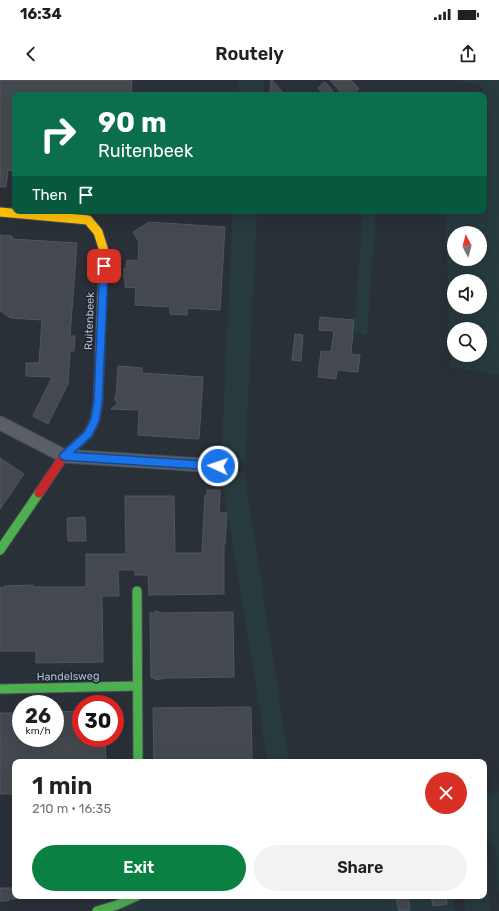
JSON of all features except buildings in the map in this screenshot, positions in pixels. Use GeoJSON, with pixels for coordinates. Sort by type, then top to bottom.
{"type":"FeatureCollection","features":[{"type":"Feature","properties":{"kind":"street","name":"Ruitenbeek"},"geometry":{"type":"LineString","coordinates":[[0,212],[12,213]]}},
{"type":"Feature","properties":{"kind":"street","name":"Ruitenbeek"},"geometry":{"type":"LineString","coordinates":[[22,214],[88,220],[98,232],[104,252],[98,402],[95,420],[88,434],[64,456]]}},
{"type":"Feature","properties":{"kind":"street"},"geometry":{"type":"LineString","coordinates":[[0,424],[64,456],[218,466]]}},
{"type":"Feature","properties":{"kind":"street"},"geometry":{"type":"LineString","coordinates":[[0,550],[64,456]]}},
{"type":"Feature","properties":{"kind":"street"},"geometry":{"type":"LineString","coordinates":[[137,591],[138,759]]}},
{"type":"Feature","properties":{"kind":"street","name":"Handelsweg"},"geometry":{"type":"LineString","coordinates":[[0,689],[137,686]]}},
{"type":"Feature","properties":{"kind":"street"},"geometry":{"type":"LineString","coordinates":[[97,911],[130,899]]}},
{"type":"Feature","properties":{"kind":"green space"},"geometry":{"type":"Polygon","coordinates":[[[239,80],[264,80],[263,92],[239,92],[239,80]]]}},
{"type":"Feature","properties":{"kind":"green space"},"geometry":{"type":"Polygon","coordinates":[[[458,80],[499,80],[499,375],[451,368],[451,362],[487,362],[487,322],[449,322],[449,314],[487,314],[487,274],[447,274],[447,266],[487,266],[487,226],[447,226],[447,263],[445,214],[487,214],[487,92],[482,92],[483,88],[458,80]]]}},
{"type":"Feature","properties":{"kind":"green space"},"geometry":{"type":"Polygon","coordinates":[[[233,214],[257,214],[245,462],[221,461],[233,214]]]}},
{"type":"Feature","properties":{"kind":"green space"},"geometry":{"type":"Polygon","coordinates":[[[363,214],[376,214],[367,335],[354,333],[363,214]]]}},
{"type":"Feature","properties":{"kind":"green space"},"geometry":{"type":"Polygon","coordinates":[[[221,471],[244,471],[289,759],[268,759],[221,471]]]}},
{"type":"Feature","properties":{"kind":"green space"},"geometry":{"type":"Polygon","coordinates":[[[499,791],[499,897],[496,854],[487,832],[487,794],[499,791]]]}},
{"type":"Feature","properties":{"kind":"green space"},"geometry":{"type":"Polygon","coordinates":[[[487,851],[489,880],[488,893],[491,911],[465,911],[463,899],[487,899],[487,851]]]}},
{"type":"Feature","properties":{"kind":"green space"},"geometry":{"type":"Polygon","coordinates":[[[144,899],[453,899],[455,911],[108,911],[144,899]]]}},
{"type":"Feature","properties":{"kind":"traffic: fast"},"geometry":{"type":"LineString","coordinates":[[0,550],[39,493]]}},
{"type":"Feature","properties":{"kind":"traffic: fast"},"geometry":{"type":"LineString","coordinates":[[137,591],[138,759]]}},
{"type":"Feature","properties":{"kind":"traffic: fast"},"geometry":{"type":"LineString","coordinates":[[0,689],[137,686]]}},
{"type":"Feature","properties":{"kind":"traffic: fast"},"geometry":{"type":"LineString","coordinates":[[97,911],[130,899]]}},
{"type":"Feature","properties":{"kind":"traffic: slow"},"geometry":{"type":"LineString","coordinates":[[0,212],[12,213]]}},
{"type":"Feature","properties":{"kind":"traffic: slow"},"geometry":{"type":"LineString","coordinates":[[22,214],[88,220],[98,232],[104,251],[100,352]]}},
{"type":"Feature","properties":{"kind":"traffic: jam"},"geometry":{"type":"LineString","coordinates":[[39,493],[64,456],[88,434],[95,420],[98,402],[100,352]]}},
{"type":"Feature","properties":{"kind":"route"},"geometry":{"type":"LineString","coordinates":[[104,266],[98,402],[95,420],[88,434],[64,456],[218,466]]}}]}
